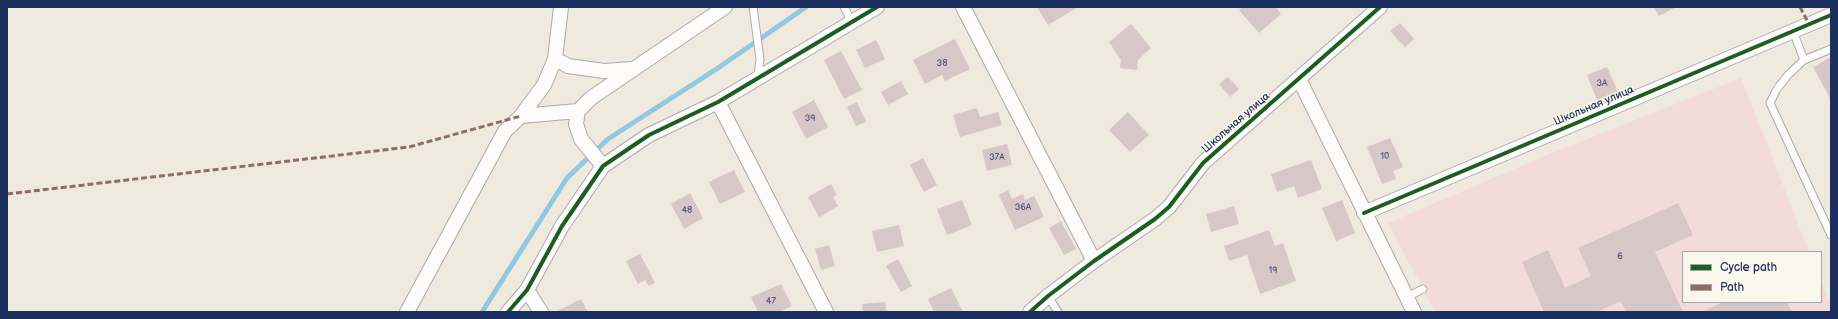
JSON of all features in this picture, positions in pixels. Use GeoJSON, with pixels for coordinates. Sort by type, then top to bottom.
{"type":"FeatureCollection","features":[{"type":"Feature","properties":{"kind":"street"},"geometry":{"type":"LineString","coordinates":[[407,312],[505,131],[521,116],[544,85],[555,59],[561,7]]}},
{"type":"Feature","properties":{"kind":"street"},"geometry":{"type":"LineString","coordinates":[[603,166],[581,138],[576,124],[578,111],[591,98],[725,7]]}},
{"type":"Feature","properties":{"kind":"street"},"geometry":{"type":"LineString","coordinates":[[508,312],[527,290],[562,226],[603,166],[649,135],[718,102],[877,7]]}},
{"type":"Feature","properties":{"kind":"street"},"geometry":{"type":"LineString","coordinates":[[963,7],[1094,261]]}},
{"type":"Feature","properties":{"kind":"street","name":"Школьная улица"},"geometry":{"type":"LineString","coordinates":[[1030,312],[1048,296],[1094,261],[1155,219],[1169,207],[1203,163],[1380,7]]}},
{"type":"Feature","properties":{"kind":"street","name":"Школьная улица"},"geometry":{"type":"LineString","coordinates":[[1364,213],[1831,15]]}},
{"type":"Feature","properties":{"kind":"street"},"geometry":{"type":"LineString","coordinates":[[555,59],[568,66],[604,71],[634,69]]}},
{"type":"Feature","properties":{"kind":"street"},"geometry":{"type":"LineString","coordinates":[[1299,79],[1414,312]]}},
{"type":"Feature","properties":{"kind":"street"},"geometry":{"type":"LineString","coordinates":[[718,102],[826,312]]}},
{"type":"Feature","properties":{"kind":"street"},"geometry":{"type":"LineString","coordinates":[[521,116],[578,111]]}},
{"type":"Feature","properties":{"kind":"street"},"geometry":{"type":"LineString","coordinates":[[527,290],[541,312]]}},
{"type":"Feature","properties":{"kind":"lane"},"geometry":{"type":"LineString","coordinates":[[753,7],[760,59],[758,78]]}},
{"type":"Feature","properties":{"kind":"lane"},"geometry":{"type":"LineString","coordinates":[[844,7],[852,22]]}},
{"type":"Feature","properties":{"kind":"lane"},"geometry":{"type":"LineString","coordinates":[[1793,31],[1804,60]]}},
{"type":"Feature","properties":{"kind":"lane"},"geometry":{"type":"LineString","coordinates":[[1831,49],[1804,60],[1780,85],[1770,103],[1831,235]]}},
{"type":"Feature","properties":{"kind":"lane"},"geometry":{"type":"LineString","coordinates":[[1407,297],[1423,289]]}},
{"type":"Feature","properties":{"kind":"lane"},"geometry":{"type":"LineString","coordinates":[[1048,296],[1058,312]]}},
{"type":"Feature","properties":{"kind":"shaded area"},"geometry":{"type":"Polygon","coordinates":[[[1741,78],[1809,251],[1682,251],[1682,303],[1822,303],[1822,283],[1831,305],[1830,312],[1435,312],[1388,223],[1545,156],[1741,78]]]}},
{"type":"Feature","properties":{"kind":"building"},"geometry":{"type":"Polygon","coordinates":[[[1037,7],[1078,7],[1048,25],[1037,7]]]}},
{"type":"Feature","properties":{"kind":"building"},"geometry":{"type":"Polygon","coordinates":[[[1243,7],[1276,7],[1281,14],[1259,33],[1239,10],[1243,7]]]}},
{"type":"Feature","properties":{"kind":"building"},"geometry":{"type":"Polygon","coordinates":[[[1654,7],[1676,7],[1659,16],[1654,7]]]}},
{"type":"Feature","properties":{"kind":"building"},"geometry":{"type":"Polygon","coordinates":[[[1400,23],[1414,39],[1405,47],[1390,31],[1400,23]]]}},
{"type":"Feature","properties":{"kind":"building"},"geometry":{"type":"Polygon","coordinates":[[[1131,24],[1151,48],[1138,60],[1137,70],[1120,68],[1121,60],[1109,42],[1131,24]]]}},
{"type":"Feature","properties":{"kind":"building"},"geometry":{"type":"Polygon","coordinates":[[[955,39],[970,69],[945,81],[942,75],[925,84],[913,60],[955,39]]]}},
{"type":"Feature","properties":{"kind":"building"},"geometry":{"type":"Polygon","coordinates":[[[876,40],[885,59],[865,68],[856,50],[876,40]]]}},
{"type":"Feature","properties":{"kind":"building"},"geometry":{"type":"Polygon","coordinates":[[[841,51],[862,90],[844,99],[824,60],[841,51]]]}},
{"type":"Feature","properties":{"kind":"building"},"geometry":{"type":"Polygon","coordinates":[[[1831,57],[1831,100],[1813,67],[1831,57]]]}},
{"type":"Feature","properties":{"kind":"building"},"geometry":{"type":"Polygon","coordinates":[[[1607,67],[1618,92],[1597,100],[1587,75],[1607,67]]]}},
{"type":"Feature","properties":{"kind":"building"},"geometry":{"type":"Polygon","coordinates":[[[1228,77],[1239,89],[1230,97],[1219,84],[1228,77]]]}},
{"type":"Feature","properties":{"kind":"building"},"geometry":{"type":"Polygon","coordinates":[[[901,81],[908,94],[888,105],[881,92],[901,81]]]}},
{"type":"Feature","properties":{"kind":"building"},"geometry":{"type":"Polygon","coordinates":[[[814,100],[828,127],[806,139],[792,112],[814,100]]]}},
{"type":"Feature","properties":{"kind":"building"},"geometry":{"type":"Polygon","coordinates":[[[857,102],[866,122],[856,126],[847,107],[857,102]]]}},
{"type":"Feature","properties":{"kind":"building"},"geometry":{"type":"Polygon","coordinates":[[[977,108],[980,117],[998,112],[1002,125],[960,137],[953,115],[977,108]]]}},
{"type":"Feature","properties":{"kind":"building"},"geometry":{"type":"Polygon","coordinates":[[[1128,112],[1149,135],[1130,152],[1109,130],[1128,112]]]}},
{"type":"Feature","properties":{"kind":"building"},"geometry":{"type":"Polygon","coordinates":[[[1390,138],[1403,167],[1393,171],[1396,179],[1382,184],[1367,147],[1390,138]]]}},
{"type":"Feature","properties":{"kind":"building"},"geometry":{"type":"Polygon","coordinates":[[[1007,144],[1012,165],[987,171],[982,150],[1007,144]]]}},
{"type":"Feature","properties":{"kind":"building"},"geometry":{"type":"Polygon","coordinates":[[[923,158],[937,185],[924,192],[910,165],[923,158]]]}},
{"type":"Feature","properties":{"kind":"building"},"geometry":{"type":"Polygon","coordinates":[[[1311,160],[1322,189],[1298,198],[1294,186],[1277,192],[1271,174],[1311,160]]]}},
{"type":"Feature","properties":{"kind":"building"},"geometry":{"type":"Polygon","coordinates":[[[734,170],[745,192],[720,204],[709,182],[734,170]]]}},
{"type":"Feature","properties":{"kind":"building"},"geometry":{"type":"Polygon","coordinates":[[[831,184],[837,195],[833,197],[838,206],[819,217],[808,197],[831,184]]]}},
{"type":"Feature","properties":{"kind":"building"},"geometry":{"type":"Polygon","coordinates":[[[1008,190],[1012,199],[1023,194],[1025,200],[1034,196],[1044,217],[1015,230],[999,195],[1008,190]]]}},
{"type":"Feature","properties":{"kind":"building"},"geometry":{"type":"Polygon","coordinates":[[[690,193],[703,218],[684,229],[671,204],[690,193]]]}},
{"type":"Feature","properties":{"kind":"building"},"geometry":{"type":"Polygon","coordinates":[[[962,200],[972,225],[947,235],[937,209],[962,200]]]}},
{"type":"Feature","properties":{"kind":"building"},"geometry":{"type":"Polygon","coordinates":[[[1342,200],[1355,233],[1336,241],[1322,208],[1342,200]]]}},
{"type":"Feature","properties":{"kind":"building"},"geometry":{"type":"Polygon","coordinates":[[[1678,203],[1693,235],[1655,252],[1683,312],[1626,312],[1621,301],[1596,312],[1544,312],[1522,262],[1548,250],[1565,288],[1591,276],[1578,248],[1678,203]]]}},
{"type":"Feature","properties":{"kind":"building"},"geometry":{"type":"Polygon","coordinates":[[[1234,206],[1239,224],[1211,232],[1206,214],[1234,206]]]}},
{"type":"Feature","properties":{"kind":"building"},"geometry":{"type":"Polygon","coordinates":[[[1061,221],[1076,249],[1064,255],[1049,228],[1061,221]]]}},
{"type":"Feature","properties":{"kind":"building"},"geometry":{"type":"Polygon","coordinates":[[[899,225],[904,246],[877,252],[872,231],[899,225]]]}},
{"type":"Feature","properties":{"kind":"building"},"geometry":{"type":"Polygon","coordinates":[[[1269,230],[1275,246],[1283,243],[1296,281],[1260,294],[1247,255],[1229,261],[1224,246],[1269,230]]]}},
{"type":"Feature","properties":{"kind":"building"},"geometry":{"type":"Polygon","coordinates":[[[829,245],[835,266],[821,270],[815,249],[829,245]]]}},
{"type":"Feature","properties":{"kind":"building"},"geometry":{"type":"Polygon","coordinates":[[[640,254],[655,283],[649,286],[645,280],[638,284],[626,261],[640,254]]]}},
{"type":"Feature","properties":{"kind":"building"},"geometry":{"type":"Polygon","coordinates":[[[898,259],[912,286],[901,292],[886,266],[898,259]]]}},
{"type":"Feature","properties":{"kind":"building"},"geometry":{"type":"Polygon","coordinates":[[[781,284],[792,306],[779,312],[758,312],[751,297],[781,284]]]}},
{"type":"Feature","properties":{"kind":"building"},"geometry":{"type":"Polygon","coordinates":[[[951,288],[963,312],[934,312],[928,299],[951,288]]]}},
{"type":"Feature","properties":{"kind":"building"},"geometry":{"type":"Polygon","coordinates":[[[581,299],[588,312],[557,311],[581,299]]]}},
{"type":"Feature","properties":{"kind":"building"},"geometry":{"type":"Polygon","coordinates":[[[885,302],[887,312],[863,312],[862,304],[885,302]]]}},
{"type":"Feature","properties":{"kind":"building"},"geometry":{"type":"Polygon","coordinates":[[[1721,303],[1788,303],[1792,312],[1701,312],[1721,303]]]}},
{"type":"Feature","properties":{"kind":"waterway"},"geometry":{"type":"LineString","coordinates":[[482,312],[567,178],[608,139],[718,68],[806,7]]}},
{"type":"Feature","properties":{"kind":"marked path"},"geometry":{"type":"LineString","coordinates":[[1800,7],[1809,24]]}},
{"type":"Feature","properties":{"kind":"marked path"},"geometry":{"type":"LineString","coordinates":[[7,194],[409,147],[521,116]]}},
{"type":"Feature","properties":{"kind":"cycle path"},"geometry":{"type":"LineString","coordinates":[[508,312],[527,290],[562,226],[603,166],[649,135],[718,102],[877,7]]}},
{"type":"Feature","properties":{"kind":"cycle path"},"geometry":{"type":"LineString","coordinates":[[1030,312],[1048,296],[1094,261],[1155,219],[1169,207],[1203,163],[1380,7]]}},
{"type":"Feature","properties":{"kind":"cycle path"},"geometry":{"type":"LineString","coordinates":[[1364,213],[1831,15]]}}]}
